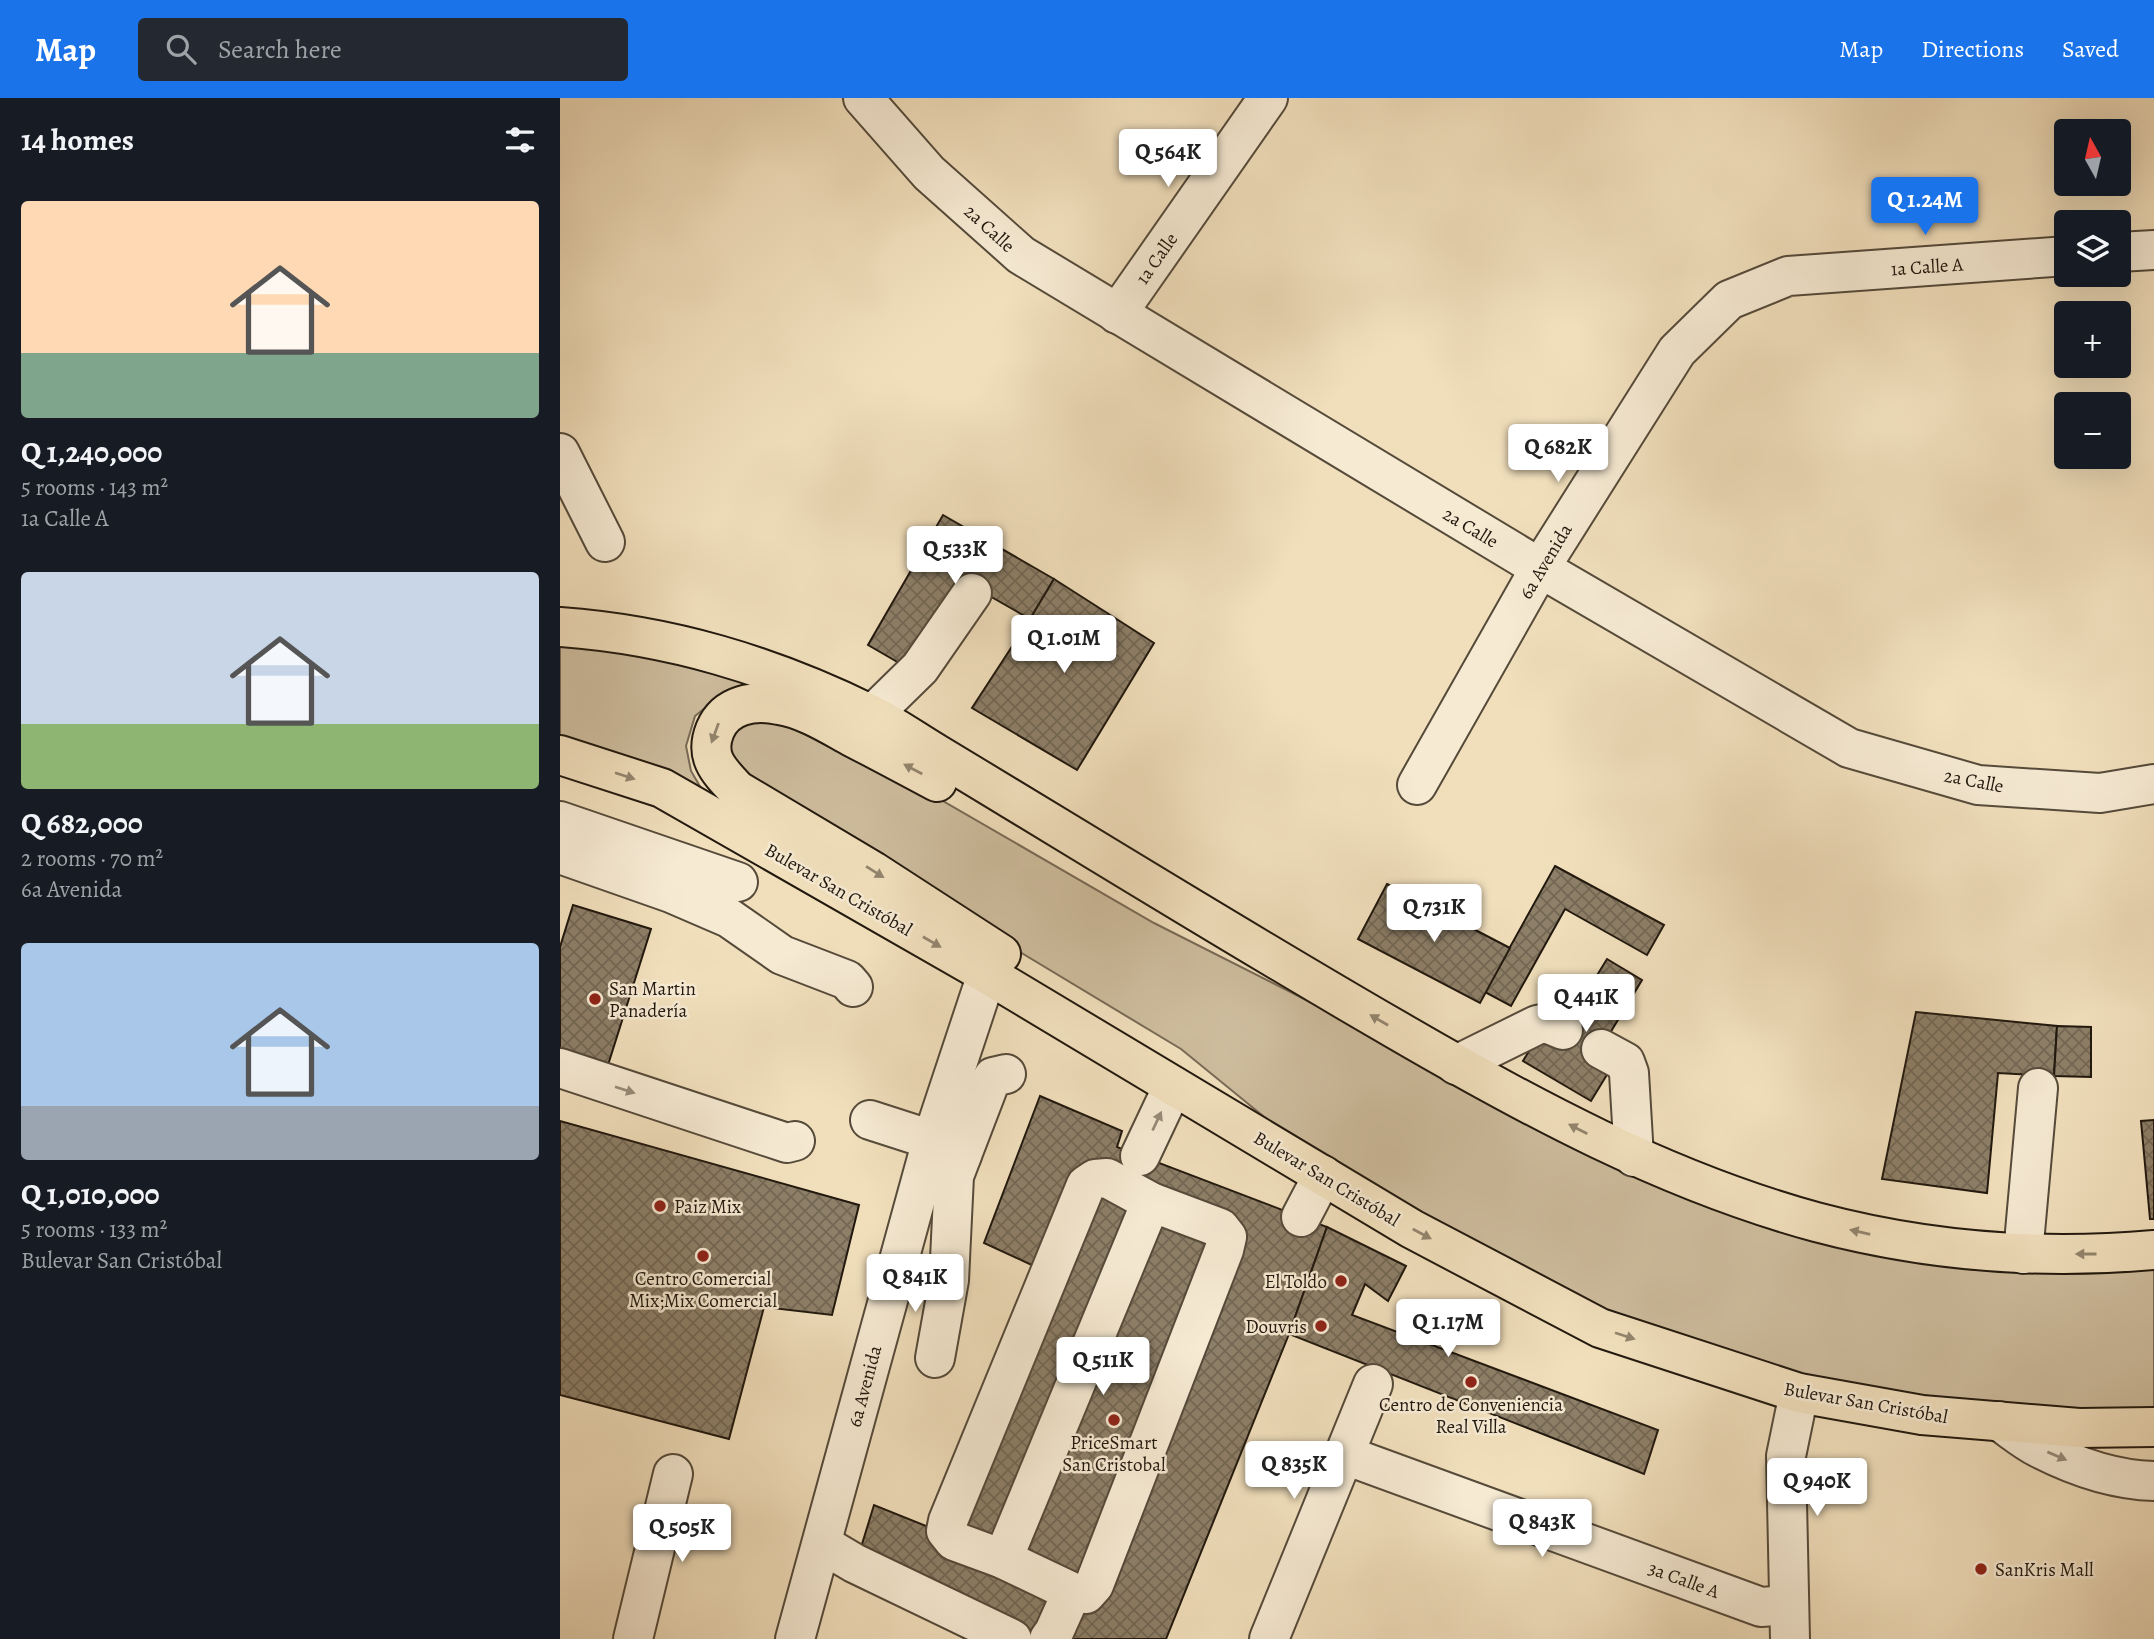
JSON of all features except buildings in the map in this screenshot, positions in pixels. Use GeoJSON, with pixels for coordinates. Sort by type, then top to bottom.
{"type":"FeatureCollection","features":[{"type":"Feature","properties":{"kind":"main road"},"geometry":{"type":"LineString","coordinates":[[560,627],[605,630],[660,639],[757,665],[872,715],[1297,973],[1490,1084],[1634,1157],[1721,1192],[1816,1222],[1904,1241],[2023,1254],[2106,1254],[2154,1250]]}},
{"type":"Feature","properties":{"kind":"main road"},"geometry":{"type":"LineString","coordinates":[[1287,1154],[1174,1059],[1009,960],[873,871],[737,790],[719,771],[713,758],[710,742],[718,722],[732,708],[750,704],[779,705],[817,718],[993,812],[1164,914],[1297,973]]}},
{"type":"Feature","properties":{"kind":"main road","name":"Bulevar San Cristóbal"},"geometry":{"type":"LineString","coordinates":[[560,755],[662,788],[987,974],[1412,1229],[1600,1328],[1798,1393],[1922,1415],[2079,1428],[2154,1427]]}},
{"type":"Feature","properties":{"kind":"street","name":"2a Calle"},"geometry":{"type":"LineString","coordinates":[[863,98],[929,173],[1021,255],[1540,568],[1849,748],[1978,785],[2100,793],[2154,784]]}},
{"type":"Feature","properties":{"kind":"street","name":"1a Calle"},"geometry":{"type":"LineString","coordinates":[[1117,314],[1268,98]]}},
{"type":"Feature","properties":{"kind":"street"},"geometry":{"type":"LineString","coordinates":[[2131,252],[2154,250]]}},
{"type":"Feature","properties":{"kind":"street","name":"1a Calle A"},"geometry":{"type":"LineString","coordinates":[[1788,276],[2054,257]]}},
{"type":"Feature","properties":{"kind":"street","name":"6a Avenida"},"geometry":{"type":"LineString","coordinates":[[1417,785],[1540,568],[1677,351],[1729,300],[1788,276]]}},
{"type":"Feature","properties":{"kind":"street"},"geometry":{"type":"LineString","coordinates":[[560,453],[606,542]]}},
{"type":"Feature","properties":{"kind":"street"},"geometry":{"type":"LineString","coordinates":[[872,715],[920,668],[972,593]]}},
{"type":"Feature","properties":{"kind":"street"},"geometry":{"type":"LineString","coordinates":[[560,821],[738,881]]}},
{"type":"Feature","properties":{"kind":"street"},"geometry":{"type":"LineString","coordinates":[[560,854],[671,892],[729,918],[782,955],[848,980],[853,987]]}},
{"type":"Feature","properties":{"kind":"street","name":"6a Avenida"},"geometry":{"type":"LineString","coordinates":[[795,1639],[822,1544],[947,1147],[987,974]]}},
{"type":"Feature","properties":{"kind":"street"},"geometry":{"type":"LineString","coordinates":[[1457,1065],[1537,1025],[1546,1023],[1563,1030]]}},
{"type":"Feature","properties":{"kind":"street"},"geometry":{"type":"LineString","coordinates":[[1601,1049],[1625,1062],[1629,1073],[1634,1157]]}},
{"type":"Feature","properties":{"kind":"street"},"geometry":{"type":"LineString","coordinates":[[560,1068],[787,1143],[794,1141]]}},
{"type":"Feature","properties":{"kind":"street"},"geometry":{"type":"LineString","coordinates":[[935,1358],[949,1280],[954,1176],[947,1147],[993,1077],[1006,1074]]}},
{"type":"Feature","properties":{"kind":"street"},"geometry":{"type":"LineString","coordinates":[[1140,1156],[1174,1086]]}},
{"type":"Feature","properties":{"kind":"street"},"geometry":{"type":"LineString","coordinates":[[2023,1254],[2038,1088]]}},
{"type":"Feature","properties":{"kind":"street"},"geometry":{"type":"LineString","coordinates":[[870,1120],[947,1147]]}},
{"type":"Feature","properties":{"kind":"street"},"geometry":{"type":"LineString","coordinates":[[1301,1217],[1323,1175]]}},
{"type":"Feature","properties":{"kind":"street"},"geometry":{"type":"LineString","coordinates":[[1107,1178],[1151,1202],[1220,1228],[1227,1237],[1224,1250],[1094,1585],[1086,1594],[1072,1592],[1003,1559],[954,1541],[946,1531],[948,1521],[1086,1185],[1095,1179],[1107,1178]]}},
{"type":"Feature","properties":{"kind":"street"},"geometry":{"type":"LineString","coordinates":[[1003,1559],[1151,1202]]}},
{"type":"Feature","properties":{"kind":"street"},"geometry":{"type":"LineString","coordinates":[[1269,1639],[1373,1384]]}},
{"type":"Feature","properties":{"kind":"street"},"geometry":{"type":"LineString","coordinates":[[1790,1622],[1786,1456],[1798,1393]]}},
{"type":"Feature","properties":{"kind":"street"},"geometry":{"type":"LineString","coordinates":[[1999,1421],[2038,1448],[2087,1468],[2136,1481],[2154,1481]]}},
{"type":"Feature","properties":{"kind":"street","name":"3a Calle A"},"geometry":{"type":"LineString","coordinates":[[1345,1455],[1760,1607],[1790,1622]]}},
{"type":"Feature","properties":{"kind":"street"},"geometry":{"type":"LineString","coordinates":[[633,1639],[673,1474]]}},
{"type":"Feature","properties":{"kind":"street"},"geometry":{"type":"LineString","coordinates":[[822,1544],[855,1563],[1012,1639]]}},
{"type":"Feature","properties":{"kind":"street"},"geometry":{"type":"LineString","coordinates":[[1049,1639],[1055,1632],[1072,1592]]}},
{"type":"Feature","properties":{"kind":"shaded area"},"geometry":{"type":"Polygon","coordinates":[[[560,642],[625,648],[759,683],[719,697],[695,716],[686,746],[691,771],[705,795],[560,745],[560,642]]]}},
{"type":"Feature","properties":{"kind":"shaded area"},"geometry":{"type":"Polygon","coordinates":[[[756,718],[778,719],[872,760],[1154,923],[1322,1008],[1511,1111],[1991,1266],[2132,1271],[2154,1269],[2154,1413],[2069,1413],[1799,1380],[1618,1319],[1301,1147],[1181,1049],[990,934],[731,768],[728,748],[736,729],[756,718]]]}},
{"type":"Feature","properties":{"kind":"place","name":"San Martin Panadería"},"geometry":{"type":"Point","coordinates":[595,999]}},
{"type":"Feature","properties":{"kind":"place","name":"Paiz Mix"},"geometry":{"type":"Point","coordinates":[660,1206]}},
{"type":"Feature","properties":{"kind":"place","name":"Centro Comercial Mix;Mix Comercial"},"geometry":{"type":"Point","coordinates":[703,1256]}},
{"type":"Feature","properties":{"kind":"place","name":"El Toldo"},"geometry":{"type":"Point","coordinates":[1341,1281]}},
{"type":"Feature","properties":{"kind":"place","name":"Douvris"},"geometry":{"type":"Point","coordinates":[1321,1326]}},
{"type":"Feature","properties":{"kind":"place","name":"Centro de Conveniencia Real Villa"},"geometry":{"type":"Point","coordinates":[1471,1382]}},
{"type":"Feature","properties":{"kind":"place","name":"PriceSmart San Cristobal"},"geometry":{"type":"Point","coordinates":[1114,1420]}},
{"type":"Feature","properties":{"kind":"place","name":"SanKris Mall"},"geometry":{"type":"Point","coordinates":[1981,1569]}}]}
